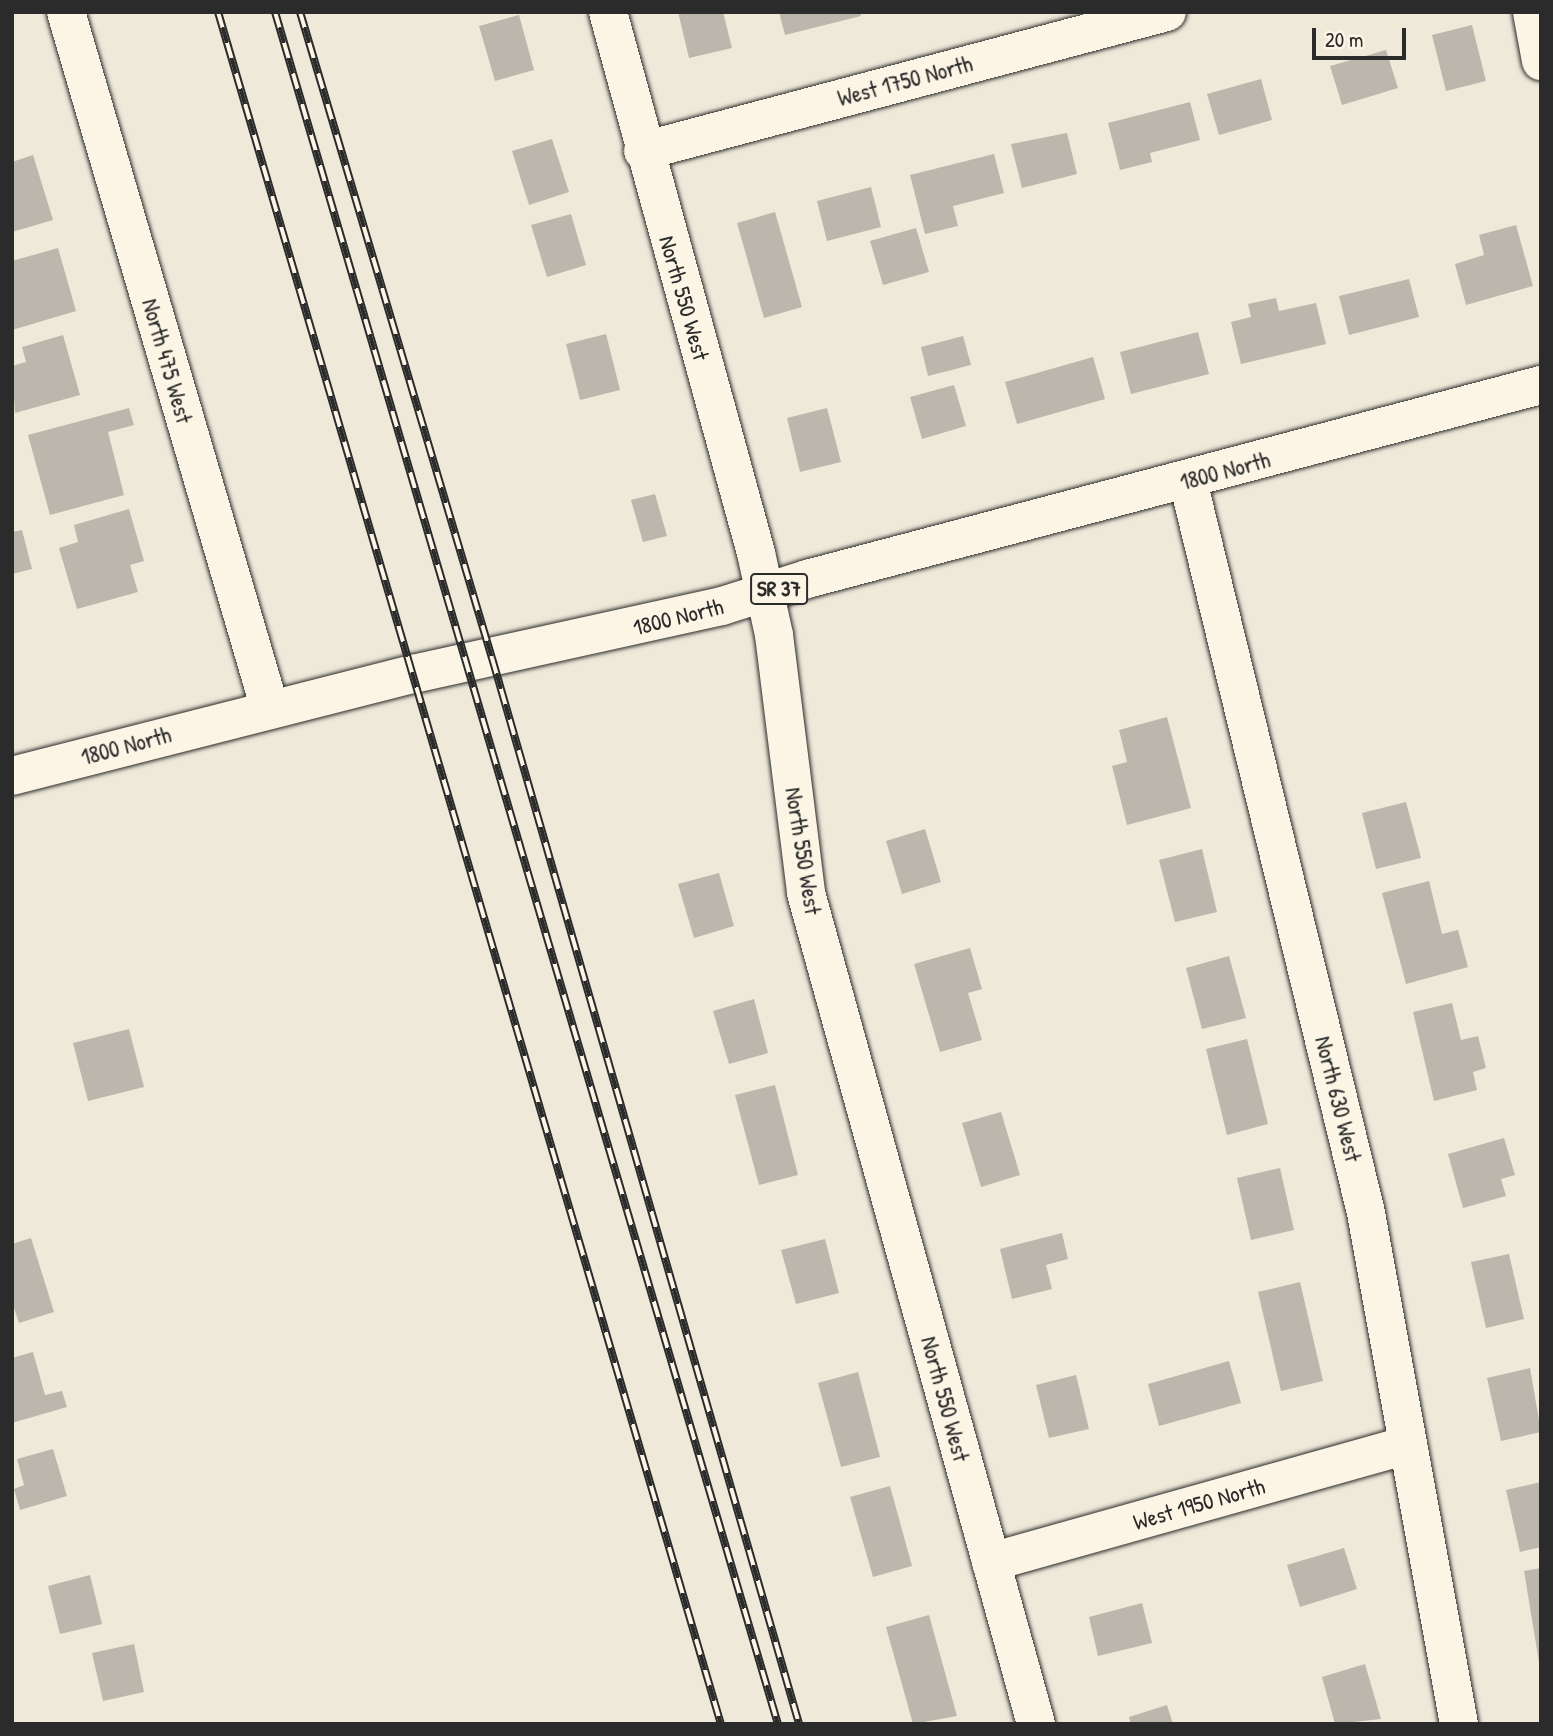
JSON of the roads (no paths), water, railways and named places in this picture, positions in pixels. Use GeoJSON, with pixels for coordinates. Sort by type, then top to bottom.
{"type":"FeatureCollection","features":[{"type":"Feature","properties":{"kind":"street","name":"North 475 West"},"geometry":{"type":"LineString","coordinates":[[66,12],[270,709]]}},
{"type":"Feature","properties":{"kind":"street","name":"North 550 West"},"geometry":{"type":"LineString","coordinates":[[608,12],[643,150],[765,594],[806,893],[1036,1724]]}},
{"type":"Feature","properties":{"kind":"street","name":"West 1750 North"},"geometry":{"type":"LineString","coordinates":[[643,150],[1167,12]]}},
{"type":"Feature","properties":{"kind":"street"},"geometry":{"type":"LineString","coordinates":[[1532,12],[1541,61]]}},
{"type":"Feature","properties":{"kind":"street","name":"1800 North"},"geometry":{"type":"LineString","coordinates":[[12,776],[270,709],[625,631],[1541,385]]}},
{"type":"Feature","properties":{"kind":"street","name":"North 630 West"},"geometry":{"type":"LineString","coordinates":[[1188,481],[1366,1213],[1459,1724]]}},
{"type":"Feature","properties":{"kind":"street","name":"West 1950 North"},"geometry":{"type":"LineString","coordinates":[[990,1562],[1408,1445]]}},
{"type":"Feature","properties":{"kind":"railway"},"geometry":{"type":"LineString","coordinates":[[218,12],[721,1724]]}},
{"type":"Feature","properties":{"kind":"railway"},"geometry":{"type":"LineString","coordinates":[[275,12],[778,1724]]}},
{"type":"Feature","properties":{"kind":"railway"},"geometry":{"type":"LineString","coordinates":[[300,12],[492,658],[799,1724]]}}]}
